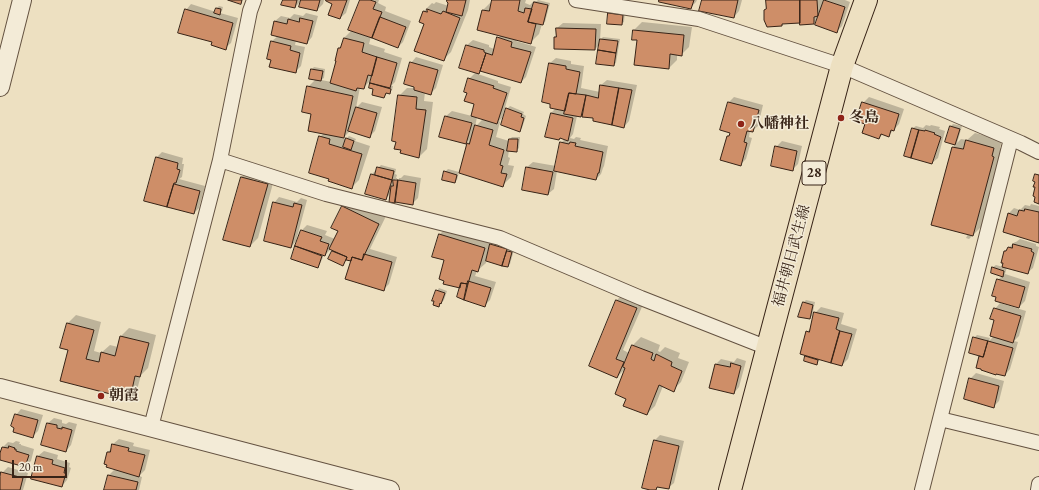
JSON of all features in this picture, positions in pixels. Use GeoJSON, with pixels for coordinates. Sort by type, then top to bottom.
{"type":"FeatureCollection","features":[{"type":"Feature","properties":{"kind":"main road","name":"福井朝日武生線"},"geometry":{"type":"LineString","coordinates":[[730,490],[842,66],[866,0]]}},
{"type":"Feature","properties":{"kind":"street"},"geometry":{"type":"LineString","coordinates":[[0,87],[22,0]]}},
{"type":"Feature","properties":{"kind":"street"},"geometry":{"type":"LineString","coordinates":[[151,427],[220,160],[250,11],[254,0]]}},
{"type":"Feature","properties":{"kind":"street"},"geometry":{"type":"LineString","coordinates":[[576,0],[699,19],[842,66],[1039,152]]}},
{"type":"Feature","properties":{"kind":"street"},"geometry":{"type":"LineString","coordinates":[[922,490],[1011,139]]}},
{"type":"Feature","properties":{"kind":"street"},"geometry":{"type":"LineString","coordinates":[[220,160],[326,194],[500,238],[641,298],[768,348]]}},
{"type":"Feature","properties":{"kind":"street"},"geometry":{"type":"LineString","coordinates":[[0,388],[390,490]]}},
{"type":"Feature","properties":{"kind":"street"},"geometry":{"type":"LineString","coordinates":[[940,419],[1039,443]]}},
{"type":"Feature","properties":{"kind":"street"},"geometry":{"type":"LineString","coordinates":[[1038,490],[1039,484]]}},
{"type":"Feature","properties":{"kind":"building"},"geometry":{"type":"Polygon","coordinates":[[[228,0],[242,0],[241,4],[228,0]]]}},
{"type":"Feature","properties":{"kind":"building"},"geometry":{"type":"Polygon","coordinates":[[[283,0],[297,0],[295,8],[281,5],[283,0]]]}},
{"type":"Feature","properties":{"kind":"building"},"geometry":{"type":"Polygon","coordinates":[[[301,0],[320,0],[317,11],[299,7],[301,0]]]}},
{"type":"Feature","properties":{"kind":"building"},"geometry":{"type":"Polygon","coordinates":[[[326,0],[347,0],[340,19],[328,15],[332,4],[326,0]]]}},
{"type":"Feature","properties":{"kind":"building"},"geometry":{"type":"Polygon","coordinates":[[[360,0],[370,0],[376,2],[373,9],[382,12],[372,38],[348,30],[360,0]]]}},
{"type":"Feature","properties":{"kind":"building"},"geometry":{"type":"Polygon","coordinates":[[[447,0],[466,0],[462,16],[446,12],[448,3],[447,0]]]}},
{"type":"Feature","properties":{"kind":"building"},"geometry":{"type":"Polygon","coordinates":[[[492,0],[520,0],[518,11],[524,13],[525,8],[532,9],[528,22],[536,24],[531,44],[477,30],[482,10],[489,11],[492,0]]]}},
{"type":"Feature","properties":{"kind":"building"},"geometry":{"type":"Polygon","coordinates":[[[659,0],[694,0],[691,9],[659,2],[659,0]]]}},
{"type":"Feature","properties":{"kind":"building"},"geometry":{"type":"Polygon","coordinates":[[[702,0],[738,0],[734,18],[699,11],[702,0]]]}},
{"type":"Feature","properties":{"kind":"building"},"geometry":{"type":"Polygon","coordinates":[[[766,0],[800,0],[800,23],[767,27],[764,20],[766,0]]]}},
{"type":"Feature","properties":{"kind":"building"},"geometry":{"type":"Polygon","coordinates":[[[800,0],[817,0],[818,16],[814,17],[814,24],[800,25],[800,0]]]}},
{"type":"Feature","properties":{"kind":"building"},"geometry":{"type":"Polygon","coordinates":[[[824,0],[845,7],[837,33],[815,25],[824,0]]]}},
{"type":"Feature","properties":{"kind":"building"},"geometry":{"type":"Polygon","coordinates":[[[534,2],[548,5],[543,25],[528,22],[534,2]]]}},
{"type":"Feature","properties":{"kind":"building"},"geometry":{"type":"Polygon","coordinates":[[[216,8],[221,9],[220,15],[214,13],[216,8]]]}},
{"type":"Feature","properties":{"kind":"building"},"geometry":{"type":"Polygon","coordinates":[[[185,9],[233,23],[226,50],[211,45],[212,42],[178,33],[185,9]]]}},
{"type":"Feature","properties":{"kind":"building"},"geometry":{"type":"Polygon","coordinates":[[[427,9],[441,14],[443,11],[460,18],[444,61],[414,51],[424,24],[419,22],[423,11],[427,12],[427,9]]]}},
{"type":"Feature","properties":{"kind":"building"},"geometry":{"type":"Polygon","coordinates":[[[608,13],[623,15],[622,25],[607,24],[608,13]]]}},
{"type":"Feature","properties":{"kind":"building"},"geometry":{"type":"Polygon","coordinates":[[[380,17],[406,27],[398,48],[372,38],[380,17]]]}},
{"type":"Feature","properties":{"kind":"building"},"geometry":{"type":"Polygon","coordinates":[[[300,18],[313,21],[307,44],[271,35],[274,21],[287,24],[288,19],[299,22],[300,18]]]}},
{"type":"Feature","properties":{"kind":"building"},"geometry":{"type":"Polygon","coordinates":[[[556,28],[596,29],[595,50],[554,49],[556,28]]]}},
{"type":"Feature","properties":{"kind":"building"},"geometry":{"type":"Polygon","coordinates":[[[633,30],[684,35],[682,56],[670,54],[669,69],[634,65],[637,40],[632,40],[633,30]]]}},
{"type":"Feature","properties":{"kind":"building"},"geometry":{"type":"Polygon","coordinates":[[[497,37],[512,42],[511,47],[531,52],[521,83],[480,71],[486,53],[492,55],[497,37]]]}},
{"type":"Feature","properties":{"kind":"building"},"geometry":{"type":"Polygon","coordinates":[[[344,38],[364,43],[362,52],[377,57],[372,76],[368,75],[364,89],[357,88],[356,91],[330,83],[338,48],[340,48],[344,38]]]}},
{"type":"Feature","properties":{"kind":"building"},"geometry":{"type":"Polygon","coordinates":[[[600,39],[618,41],[616,53],[598,50],[600,39]]]}},
{"type":"Feature","properties":{"kind":"building"},"geometry":{"type":"Polygon","coordinates":[[[271,41],[291,46],[290,50],[300,53],[296,73],[269,67],[271,60],[267,59],[271,41]]]}},
{"type":"Feature","properties":{"kind":"building"},"geometry":{"type":"Polygon","coordinates":[[[466,45],[484,50],[486,53],[479,74],[459,68],[466,45]]]}},
{"type":"Feature","properties":{"kind":"building"},"geometry":{"type":"Polygon","coordinates":[[[598,50],[616,53],[614,66],[596,64],[598,50]]]}},
{"type":"Feature","properties":{"kind":"building"},"geometry":{"type":"Polygon","coordinates":[[[377,57],[397,63],[390,88],[370,83],[377,57]]]}},
{"type":"Feature","properties":{"kind":"building"},"geometry":{"type":"Polygon","coordinates":[[[410,62],[438,70],[431,95],[414,90],[414,87],[404,84],[410,62]]]}},
{"type":"Feature","properties":{"kind":"building"},"geometry":{"type":"Polygon","coordinates":[[[549,63],[566,66],[566,69],[580,72],[576,94],[569,93],[565,111],[550,108],[550,104],[542,102],[549,63]]]}},
{"type":"Feature","properties":{"kind":"building"},"geometry":{"type":"Polygon","coordinates":[[[311,69],[323,71],[321,81],[309,79],[311,69]]]}},
{"type":"Feature","properties":{"kind":"building"},"geometry":{"type":"Polygon","coordinates":[[[468,78],[494,86],[493,88],[507,93],[497,124],[471,116],[474,104],[464,101],[467,93],[464,92],[468,78]]]}},
{"type":"Feature","properties":{"kind":"building"},"geometry":{"type":"Polygon","coordinates":[[[370,83],[391,89],[390,94],[386,93],[384,98],[372,95],[373,89],[369,88],[370,83]]]}},
{"type":"Feature","properties":{"kind":"building"},"geometry":{"type":"Polygon","coordinates":[[[600,85],[619,88],[612,125],[593,121],[593,118],[582,117],[586,95],[598,98],[600,85]]]}},
{"type":"Feature","properties":{"kind":"building"},"geometry":{"type":"Polygon","coordinates":[[[307,86],[353,96],[344,138],[308,131],[311,114],[302,112],[307,86]]]}},
{"type":"Feature","properties":{"kind":"building"},"geometry":{"type":"Polygon","coordinates":[[[619,88],[632,90],[624,128],[612,125],[619,88]]]}},
{"type":"Feature","properties":{"kind":"building"},"geometry":{"type":"Polygon","coordinates":[[[569,93],[586,95],[581,117],[564,114],[569,93]]]}},
{"type":"Feature","properties":{"kind":"building"},"geometry":{"type":"Polygon","coordinates":[[[398,95],[417,97],[416,109],[426,110],[419,158],[400,153],[401,150],[394,149],[396,142],[392,141],[398,95]]]}},
{"type":"Feature","properties":{"kind":"building"},"geometry":{"type":"Polygon","coordinates":[[[728,102],[759,110],[753,132],[747,131],[744,142],[747,143],[741,166],[720,160],[727,136],[729,136],[730,133],[720,130],[728,102]]]}},
{"type":"Feature","properties":{"kind":"building"},"geometry":{"type":"Polygon","coordinates":[[[862,102],[899,114],[894,131],[891,130],[889,137],[881,134],[879,139],[862,133],[865,124],[856,121],[862,102]]]}},
{"type":"Feature","properties":{"kind":"building"},"geometry":{"type":"Polygon","coordinates":[[[356,107],[377,113],[370,138],[348,131],[356,107]]]}},
{"type":"Feature","properties":{"kind":"building"},"geometry":{"type":"Polygon","coordinates":[[[506,108],[522,114],[521,117],[524,118],[520,132],[501,125],[506,108]]]}},
{"type":"Feature","properties":{"kind":"building"},"geometry":{"type":"Polygon","coordinates":[[[551,113],[573,118],[568,141],[560,138],[559,140],[545,137],[551,113]]]}},
{"type":"Feature","properties":{"kind":"building"},"geometry":{"type":"Polygon","coordinates":[[[445,116],[472,123],[466,144],[439,137],[445,116]]]}},
{"type":"Feature","properties":{"kind":"building"},"geometry":{"type":"Polygon","coordinates":[[[475,125],[493,130],[489,145],[504,150],[500,165],[503,166],[501,173],[507,174],[503,187],[459,173],[467,143],[469,144],[475,125]]]}},
{"type":"Feature","properties":{"kind":"building"},"geometry":{"type":"Polygon","coordinates":[[[950,126],[960,129],[955,145],[945,142],[950,126]]]}},
{"type":"Feature","properties":{"kind":"building"},"geometry":{"type":"Polygon","coordinates":[[[912,128],[919,130],[911,158],[904,156],[912,128]]]}},
{"type":"Feature","properties":{"kind":"building"},"geometry":{"type":"Polygon","coordinates":[[[919,130],[935,133],[934,134],[941,137],[932,164],[911,158],[919,130]]]}},
{"type":"Feature","properties":{"kind":"building"},"geometry":{"type":"Polygon","coordinates":[[[319,136],[330,139],[329,144],[362,154],[352,189],[328,181],[329,179],[309,173],[319,136]]]}},
{"type":"Feature","properties":{"kind":"building"},"geometry":{"type":"Polygon","coordinates":[[[346,138],[354,141],[351,150],[343,147],[346,138]]]}},
{"type":"Feature","properties":{"kind":"building"},"geometry":{"type":"Polygon","coordinates":[[[509,139],[518,139],[517,152],[507,151],[509,139]]]}},
{"type":"Feature","properties":{"kind":"building"},"geometry":{"type":"Polygon","coordinates":[[[966,140],[994,148],[992,156],[994,157],[973,236],[931,225],[952,147],[963,149],[966,140]]]}},
{"type":"Feature","properties":{"kind":"building"},"geometry":{"type":"Polygon","coordinates":[[[560,142],[569,144],[570,142],[576,143],[575,146],[603,152],[599,173],[596,180],[554,171],[560,142]]]}},
{"type":"Feature","properties":{"kind":"building"},"geometry":{"type":"Polygon","coordinates":[[[775,146],[797,151],[793,171],[771,166],[775,146]]]}},
{"type":"Feature","properties":{"kind":"building"},"geometry":{"type":"Polygon","coordinates":[[[156,157],[178,163],[177,169],[180,170],[176,183],[174,183],[167,207],[144,201],[156,157]]]}},
{"type":"Feature","properties":{"kind":"building"},"geometry":{"type":"Polygon","coordinates":[[[377,167],[394,171],[392,180],[375,175],[377,167]]]}},
{"type":"Feature","properties":{"kind":"building"},"geometry":{"type":"Polygon","coordinates":[[[526,167],[553,172],[548,195],[522,190],[526,167]]]}},
{"type":"Feature","properties":{"kind":"building"},"geometry":{"type":"Polygon","coordinates":[[[444,171],[457,175],[455,183],[442,180],[444,171]]]}},
{"type":"Feature","properties":{"kind":"building"},"geometry":{"type":"Polygon","coordinates":[[[371,174],[392,180],[386,200],[365,194],[371,174]]]}},
{"type":"Feature","properties":{"kind":"building"},"geometry":{"type":"Polygon","coordinates":[[[1035,174],[1039,175],[1039,204],[1034,202],[1035,197],[1033,196],[1035,187],[1033,187],[1035,182],[1033,181],[1035,174]]]}},
{"type":"Feature","properties":{"kind":"building"},"geometry":{"type":"Polygon","coordinates":[[[241,177],[268,184],[250,247],[223,240],[241,177]]]}},
{"type":"Feature","properties":{"kind":"building"},"geometry":{"type":"Polygon","coordinates":[[[393,180],[398,180],[395,203],[389,202],[393,180]]]}},
{"type":"Feature","properties":{"kind":"building"},"geometry":{"type":"Polygon","coordinates":[[[398,180],[416,183],[413,205],[395,202],[398,180]]]}},
{"type":"Feature","properties":{"kind":"building"},"geometry":{"type":"Polygon","coordinates":[[[174,184],[200,191],[194,214],[167,207],[174,184]]]}},
{"type":"Feature","properties":{"kind":"building"},"geometry":{"type":"Polygon","coordinates":[[[273,202],[293,207],[294,203],[302,205],[291,248],[264,241],[273,202]]]}},
{"type":"Feature","properties":{"kind":"building"},"geometry":{"type":"Polygon","coordinates":[[[342,206],[379,224],[362,260],[352,257],[351,261],[346,260],[347,257],[329,249],[338,231],[331,228],[342,206]]]}},
{"type":"Feature","properties":{"kind":"building"},"geometry":{"type":"Polygon","coordinates":[[[1025,209],[1039,212],[1039,243],[1003,232],[1008,213],[1017,216],[1019,210],[1024,211],[1025,209]]]}},
{"type":"Feature","properties":{"kind":"building"},"geometry":{"type":"Polygon","coordinates":[[[301,230],[322,237],[320,241],[329,244],[325,256],[295,246],[301,230]]]}},
{"type":"Feature","properties":{"kind":"building"},"geometry":{"type":"Polygon","coordinates":[[[439,234],[485,248],[478,272],[472,270],[468,284],[461,283],[460,288],[443,284],[444,281],[439,279],[444,260],[432,257],[439,234]]]}},
{"type":"Feature","properties":{"kind":"building"},"geometry":{"type":"Polygon","coordinates":[[[490,244],[507,249],[502,266],[486,261],[490,244]]]}},
{"type":"Feature","properties":{"kind":"building"},"geometry":{"type":"Polygon","coordinates":[[[1013,244],[1032,249],[1031,251],[1034,253],[1028,274],[1002,267],[1003,263],[1001,263],[1004,251],[1006,251],[1008,247],[1012,248],[1013,244]]]}},
{"type":"Feature","properties":{"kind":"building"},"geometry":{"type":"Polygon","coordinates":[[[295,246],[322,256],[318,268],[291,259],[295,246]]]}},
{"type":"Feature","properties":{"kind":"building"},"geometry":{"type":"Polygon","coordinates":[[[332,251],[347,257],[343,266],[328,259],[332,251]]]}},
{"type":"Feature","properties":{"kind":"building"},"geometry":{"type":"Polygon","coordinates":[[[507,251],[512,252],[508,267],[502,266],[507,251]]]}},
{"type":"Feature","properties":{"kind":"building"},"geometry":{"type":"Polygon","coordinates":[[[364,254],[392,262],[384,291],[345,279],[352,257],[362,260],[364,254]]]}},
{"type":"Feature","properties":{"kind":"building"},"geometry":{"type":"Polygon","coordinates":[[[992,267],[1004,271],[1003,277],[991,273],[992,267]]]}},
{"type":"Feature","properties":{"kind":"building"},"geometry":{"type":"Polygon","coordinates":[[[997,279],[1025,287],[1019,308],[995,301],[996,297],[992,296],[997,279]]]}},
{"type":"Feature","properties":{"kind":"building"},"geometry":{"type":"Polygon","coordinates":[[[468,281],[491,288],[485,307],[464,300],[468,281]]]}},
{"type":"Feature","properties":{"kind":"building"},"geometry":{"type":"Polygon","coordinates":[[[461,283],[468,284],[464,300],[457,297],[461,283]]]}},
{"type":"Feature","properties":{"kind":"building"},"geometry":{"type":"Polygon","coordinates":[[[436,290],[445,293],[439,307],[433,305],[434,301],[432,301],[436,290]]]}},
{"type":"Feature","properties":{"kind":"building"},"geometry":{"type":"Polygon","coordinates":[[[616,300],[637,308],[616,359],[624,362],[617,378],[589,366],[616,300]]]}},
{"type":"Feature","properties":{"kind":"building"},"geometry":{"type":"Polygon","coordinates":[[[803,302],[813,305],[810,319],[798,317],[803,302]]]}},
{"type":"Feature","properties":{"kind":"building"},"geometry":{"type":"Polygon","coordinates":[[[994,308],[1021,316],[1013,343],[990,336],[994,320],[990,319],[994,308]]]}},
{"type":"Feature","properties":{"kind":"building"},"geometry":{"type":"Polygon","coordinates":[[[814,312],[839,318],[836,329],[840,331],[831,363],[800,354],[806,331],[809,332],[814,312]]]}},
{"type":"Feature","properties":{"kind":"building"},"geometry":{"type":"Polygon","coordinates":[[[67,323],[94,330],[86,359],[99,362],[101,352],[115,356],[120,336],[149,343],[140,377],[135,376],[130,399],[60,381],[68,350],[60,348],[67,323]]]}},
{"type":"Feature","properties":{"kind":"building"},"geometry":{"type":"Polygon","coordinates":[[[840,331],[852,334],[842,366],[831,363],[840,331]]]}},
{"type":"Feature","properties":{"kind":"building"},"geometry":{"type":"Polygon","coordinates":[[[973,337],[988,341],[983,357],[969,353],[973,337]]]}},
{"type":"Feature","properties":{"kind":"building"},"geometry":{"type":"Polygon","coordinates":[[[988,341],[1013,348],[1005,376],[996,375],[976,368],[979,356],[983,357],[988,341]]]}},
{"type":"Feature","properties":{"kind":"building"},"geometry":{"type":"Polygon","coordinates":[[[632,345],[653,353],[651,359],[654,361],[656,354],[672,362],[671,366],[682,371],[674,392],[659,385],[647,415],[623,406],[626,399],[615,394],[625,368],[623,367],[632,345]]]}},
{"type":"Feature","properties":{"kind":"building"},"geometry":{"type":"Polygon","coordinates":[[[805,356],[818,360],[817,365],[804,361],[805,356]]]}},
{"type":"Feature","properties":{"kind":"building"},"geometry":{"type":"Polygon","coordinates":[[[731,363],[741,366],[734,394],[709,388],[715,364],[730,367],[731,363]]]}},
{"type":"Feature","properties":{"kind":"building"},"geometry":{"type":"Polygon","coordinates":[[[969,378],[999,386],[994,408],[964,399],[969,378]]]}},
{"type":"Feature","properties":{"kind":"building"},"geometry":{"type":"Polygon","coordinates":[[[15,414],[38,420],[33,438],[13,432],[14,428],[11,426],[15,414]]]}},
{"type":"Feature","properties":{"kind":"building"},"geometry":{"type":"Polygon","coordinates":[[[47,423],[57,425],[57,428],[62,429],[62,427],[72,430],[66,452],[41,445],[47,423]]]}},
{"type":"Feature","properties":{"kind":"building"},"geometry":{"type":"Polygon","coordinates":[[[654,440],[679,446],[669,489],[657,487],[656,490],[650,490],[642,488],[654,440]]]}},
{"type":"Feature","properties":{"kind":"building"},"geometry":{"type":"Polygon","coordinates":[[[112,444],[129,448],[128,451],[145,455],[139,477],[106,467],[107,465],[104,464],[107,452],[110,452],[112,444]]]}},
{"type":"Feature","properties":{"kind":"building"},"geometry":{"type":"Polygon","coordinates":[[[9,446],[15,448],[14,449],[16,449],[16,451],[29,455],[25,467],[0,460],[2,447],[8,448],[9,446]]]}},
{"type":"Feature","properties":{"kind":"building"},"geometry":{"type":"Polygon","coordinates":[[[37,456],[53,460],[52,464],[65,468],[64,473],[66,473],[62,487],[31,479],[37,456]]]}},
{"type":"Feature","properties":{"kind":"building"},"geometry":{"type":"Polygon","coordinates":[[[1,472],[23,478],[20,490],[0,490],[1,472]]]}},
{"type":"Feature","properties":{"kind":"building"},"geometry":{"type":"Polygon","coordinates":[[[108,475],[138,482],[136,490],[104,490],[108,475]]]}},
{"type":"Feature","properties":{"kind":"place","name":"冬島"},"geometry":{"type":"Point","coordinates":[841,118]}},
{"type":"Feature","properties":{"kind":"place","name":"八幡神社"},"geometry":{"type":"Point","coordinates":[741,124]}},
{"type":"Feature","properties":{"kind":"place","name":"朝霞"},"geometry":{"type":"Point","coordinates":[101,396]}}]}
